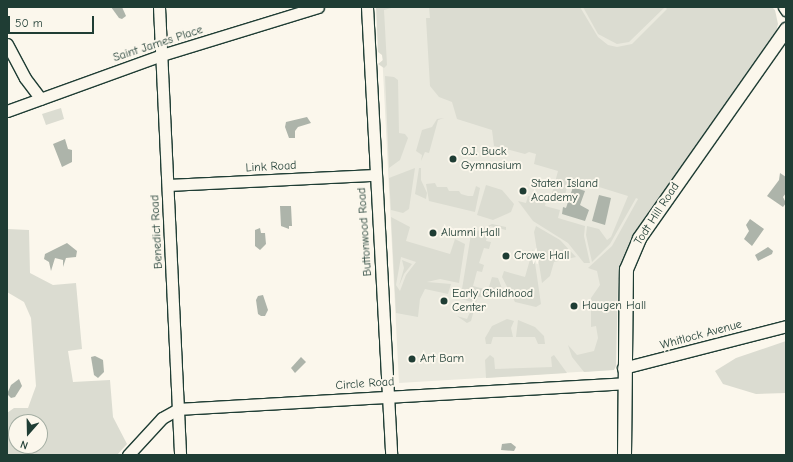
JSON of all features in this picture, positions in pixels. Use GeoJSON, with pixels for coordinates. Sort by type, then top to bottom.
{"type":"FeatureCollection","features":[{"type":"Feature","properties":{"kind":"street","name":"Benedict Road"},"geometry":{"type":"LineString","coordinates":[[159,7],[180,455]]}},
{"type":"Feature","properties":{"kind":"street","name":"Saint James Place"},"geometry":{"type":"LineString","coordinates":[[7,111],[162,55],[318,7]]}},
{"type":"Feature","properties":{"kind":"street","name":"Buttonwood Road"},"geometry":{"type":"LineString","coordinates":[[367,7],[391,455]]}},
{"type":"Feature","properties":{"kind":"street","name":"Todt Hill Road"},"geometry":{"type":"LineString","coordinates":[[624,455],[623,368],[626,269],[639,238],[786,29]]}},
{"type":"Feature","properties":{"kind":"street"},"geometry":{"type":"LineString","coordinates":[[7,44],[25,78],[41,99]]}},
{"type":"Feature","properties":{"kind":"street","name":"Link Road"},"geometry":{"type":"LineString","coordinates":[[168,185],[375,175]]}},
{"type":"Feature","properties":{"kind":"street","name":"Whitlock Avenue"},"geometry":{"type":"LineString","coordinates":[[623,368],[786,326]]}},
{"type":"Feature","properties":{"kind":"street","name":"Circle Road"},"geometry":{"type":"LineString","coordinates":[[128,455],[162,418],[178,409],[388,395],[623,383]]}},
{"type":"Feature","properties":{"kind":"shaded area"},"geometry":{"type":"Polygon","coordinates":[[[111,7],[122,7],[126,16],[122,19],[119,18],[111,7]]]}},
{"type":"Feature","properties":{"kind":"shaded area"},"geometry":{"type":"Polygon","coordinates":[[[376,7],[395,7],[384,10],[387,65],[384,68],[378,64],[383,60],[382,55],[378,52],[376,7]]]}},
{"type":"Feature","properties":{"kind":"shaded area","name":"Staten Island Academy"},"geometry":{"type":"Polygon","coordinates":[[[383,7],[763,7],[620,255],[610,370],[399,383],[380,13],[383,7]]]}},
{"type":"Feature","properties":{"kind":"shaded area"},"geometry":{"type":"Polygon","coordinates":[[[429,7],[580,7],[598,37],[608,45],[617,47],[632,44],[667,9],[665,7],[772,7],[775,10],[778,24],[776,32],[629,244],[618,282],[616,366],[614,370],[584,372],[572,357],[568,345],[577,355],[594,351],[598,338],[596,326],[591,327],[591,298],[600,285],[597,271],[588,268],[612,246],[638,199],[636,198],[610,244],[592,262],[586,235],[587,226],[599,229],[607,240],[611,237],[628,196],[570,178],[563,201],[551,197],[558,171],[534,164],[536,154],[529,152],[525,154],[494,146],[492,130],[457,119],[452,102],[439,97],[430,86],[426,18],[430,18],[429,7]]]}},
{"type":"Feature","properties":{"kind":"shaded area"},"geometry":{"type":"Polygon","coordinates":[[[583,7],[665,7],[629,42],[617,44],[598,34],[583,7]]]}},
{"type":"Feature","properties":{"kind":"shaded area"},"geometry":{"type":"Polygon","coordinates":[[[385,76],[394,77],[398,80],[399,133],[405,134],[408,138],[400,160],[389,168],[385,76]]]}},
{"type":"Feature","properties":{"kind":"shaded area"},"geometry":{"type":"Polygon","coordinates":[[[61,108],[64,119],[46,125],[42,114],[61,108]]]}},
{"type":"Feature","properties":{"kind":"shaded area"},"geometry":{"type":"Polygon","coordinates":[[[307,117],[311,123],[298,127],[295,131],[295,138],[289,138],[285,127],[286,122],[307,117]]]}},
{"type":"Feature","properties":{"kind":"shaded area"},"geometry":{"type":"Polygon","coordinates":[[[444,118],[438,120],[429,153],[425,152],[421,161],[422,155],[416,151],[422,130],[432,127],[437,119],[444,118]]]}},
{"type":"Feature","properties":{"kind":"shaded area"},"geometry":{"type":"Polygon","coordinates":[[[65,139],[68,149],[72,150],[72,162],[62,167],[53,144],[65,139]]]}},
{"type":"Feature","properties":{"kind":"shaded area"},"geometry":{"type":"Polygon","coordinates":[[[415,168],[409,209],[403,213],[391,210],[389,178],[415,168]]]}},
{"type":"Feature","properties":{"kind":"shaded area"},"geometry":{"type":"Polygon","coordinates":[[[419,168],[421,168],[421,180],[427,193],[426,199],[415,194],[419,168]]]}},
{"type":"Feature","properties":{"kind":"shaded area"},"geometry":{"type":"Polygon","coordinates":[[[780,173],[786,177],[786,193],[783,197],[786,203],[783,207],[767,196],[779,180],[780,173]]]}},
{"type":"Feature","properties":{"kind":"shaded area"},"geometry":{"type":"Polygon","coordinates":[[[435,183],[437,187],[447,187],[449,191],[459,191],[461,194],[468,196],[473,196],[476,186],[480,188],[475,212],[429,201],[426,184],[435,183]]]}},
{"type":"Feature","properties":{"kind":"shaded area"},"geometry":{"type":"Polygon","coordinates":[[[486,185],[502,190],[514,204],[511,212],[493,220],[477,215],[486,185]]]}},
{"type":"Feature","properties":{"kind":"shaded area"},"geometry":{"type":"Polygon","coordinates":[[[573,187],[585,191],[580,205],[589,210],[585,221],[562,214],[563,207],[566,208],[573,187]]]}},
{"type":"Feature","properties":{"kind":"shaded area"},"geometry":{"type":"Polygon","coordinates":[[[599,195],[611,198],[605,225],[592,221],[599,195]]]}},
{"type":"Feature","properties":{"kind":"shaded area"},"geometry":{"type":"Polygon","coordinates":[[[528,196],[546,201],[545,206],[560,210],[558,218],[585,226],[584,236],[590,263],[584,263],[568,243],[533,221],[518,201],[526,203],[528,196]]]}},
{"type":"Feature","properties":{"kind":"shaded area"},"geometry":{"type":"Polygon","coordinates":[[[280,206],[291,206],[292,226],[289,226],[289,229],[281,226],[280,206]]]}},
{"type":"Feature","properties":{"kind":"shaded area"},"geometry":{"type":"Polygon","coordinates":[[[391,217],[410,227],[406,241],[450,254],[455,239],[465,244],[459,283],[440,279],[427,282],[451,284],[448,294],[425,289],[420,299],[418,317],[396,313],[391,217]],[[401,257],[396,285],[400,291],[406,275],[416,262],[401,257]]]}},
{"type":"Feature","properties":{"kind":"shaded area"},"geometry":{"type":"Polygon","coordinates":[[[750,219],[764,229],[752,246],[744,239],[749,231],[746,225],[750,219]]]}},
{"type":"Feature","properties":{"kind":"shaded area"},"geometry":{"type":"Polygon","coordinates":[[[492,224],[506,227],[506,230],[490,226],[486,241],[491,242],[489,249],[484,248],[479,263],[484,265],[482,272],[477,271],[473,286],[488,290],[492,277],[498,278],[503,291],[493,298],[478,297],[462,289],[471,234],[492,224]]]}},
{"type":"Feature","properties":{"kind":"shaded area"},"geometry":{"type":"Polygon","coordinates":[[[536,226],[560,240],[576,257],[554,262],[550,276],[542,283],[534,232],[536,226]]]}},
{"type":"Feature","properties":{"kind":"shaded area"},"geometry":{"type":"Polygon","coordinates":[[[260,228],[261,233],[265,233],[266,244],[260,250],[255,246],[255,230],[260,228]]]}},
{"type":"Feature","properties":{"kind":"shaded area"},"geometry":{"type":"Polygon","coordinates":[[[7,229],[29,230],[30,273],[53,285],[76,283],[82,349],[68,351],[73,382],[110,380],[113,417],[127,444],[117,455],[7,455],[7,413],[14,408],[28,408],[36,386],[31,318],[24,302],[7,292],[7,229]]]}},
{"type":"Feature","properties":{"kind":"shaded area"},"geometry":{"type":"Polygon","coordinates":[[[67,243],[77,251],[76,257],[66,258],[63,267],[63,260],[55,258],[51,271],[49,262],[44,259],[45,254],[67,243]]]}},
{"type":"Feature","properties":{"kind":"shaded area"},"geometry":{"type":"Polygon","coordinates":[[[768,247],[773,251],[772,254],[758,261],[755,255],[768,247]]]}},
{"type":"Feature","properties":{"kind":"shaded area"},"geometry":{"type":"Polygon","coordinates":[[[533,249],[541,304],[536,307],[515,302],[502,277],[504,271],[525,277],[533,249]]]}},
{"type":"Feature","properties":{"kind":"shaded area"},"geometry":{"type":"Polygon","coordinates":[[[402,260],[412,264],[404,274],[399,286],[404,268],[402,260]]]}},
{"type":"Feature","properties":{"kind":"shaded area"},"geometry":{"type":"Polygon","coordinates":[[[457,293],[477,299],[471,321],[467,323],[457,316],[467,319],[472,308],[471,302],[456,297],[457,293]]]}},
{"type":"Feature","properties":{"kind":"shaded area"},"geometry":{"type":"Polygon","coordinates":[[[263,295],[268,310],[265,316],[261,316],[258,314],[256,300],[258,296],[263,295]]]}},
{"type":"Feature","properties":{"kind":"shaded area"},"geometry":{"type":"Polygon","coordinates":[[[507,319],[514,321],[511,328],[513,337],[493,337],[491,344],[486,344],[485,338],[492,326],[507,319]]]}},
{"type":"Feature","properties":{"kind":"shaded area"},"geometry":{"type":"Polygon","coordinates":[[[518,320],[535,327],[544,336],[545,344],[538,344],[535,337],[516,337],[518,320]]]}},
{"type":"Feature","properties":{"kind":"shaded area"},"geometry":{"type":"Polygon","coordinates":[[[786,341],[786,393],[756,394],[723,384],[715,371],[736,358],[786,341]]]}},
{"type":"Feature","properties":{"kind":"shaded area"},"geometry":{"type":"Polygon","coordinates":[[[490,355],[494,358],[495,369],[552,367],[551,357],[554,355],[567,373],[486,378],[485,360],[490,355]]]}},
{"type":"Feature","properties":{"kind":"shaded area"},"geometry":{"type":"Polygon","coordinates":[[[95,356],[103,360],[104,372],[98,378],[94,375],[91,357],[95,356]]]}},
{"type":"Feature","properties":{"kind":"shaded area"},"geometry":{"type":"Polygon","coordinates":[[[301,357],[306,362],[295,373],[291,368],[301,357]]]}},
{"type":"Feature","properties":{"kind":"shaded area"},"geometry":{"type":"Polygon","coordinates":[[[19,379],[22,386],[15,397],[11,398],[7,394],[11,385],[19,379]]]}},
{"type":"Feature","properties":{"kind":"shaded area"},"geometry":{"type":"Polygon","coordinates":[[[511,443],[516,447],[514,451],[501,450],[502,444],[511,443]]]}},
{"type":"Feature","properties":{"kind":"place","name":"O.J. Buck Gymnasium"},"geometry":{"type":"Point","coordinates":[453,159]}},
{"type":"Feature","properties":{"kind":"place","name":"Staten Island Academy"},"geometry":{"type":"Point","coordinates":[523,191]}},
{"type":"Feature","properties":{"kind":"place","name":"Alumni Hall"},"geometry":{"type":"Point","coordinates":[433,233]}},
{"type":"Feature","properties":{"kind":"place","name":"Crowe Hall"},"geometry":{"type":"Point","coordinates":[506,256]}},
{"type":"Feature","properties":{"kind":"place","name":"Early Childhood Center"},"geometry":{"type":"Point","coordinates":[444,301]}},
{"type":"Feature","properties":{"kind":"place","name":"Haugen Hall"},"geometry":{"type":"Point","coordinates":[574,306]}},
{"type":"Feature","properties":{"kind":"place","name":"Art Barn"},"geometry":{"type":"Point","coordinates":[412,359]}}]}
